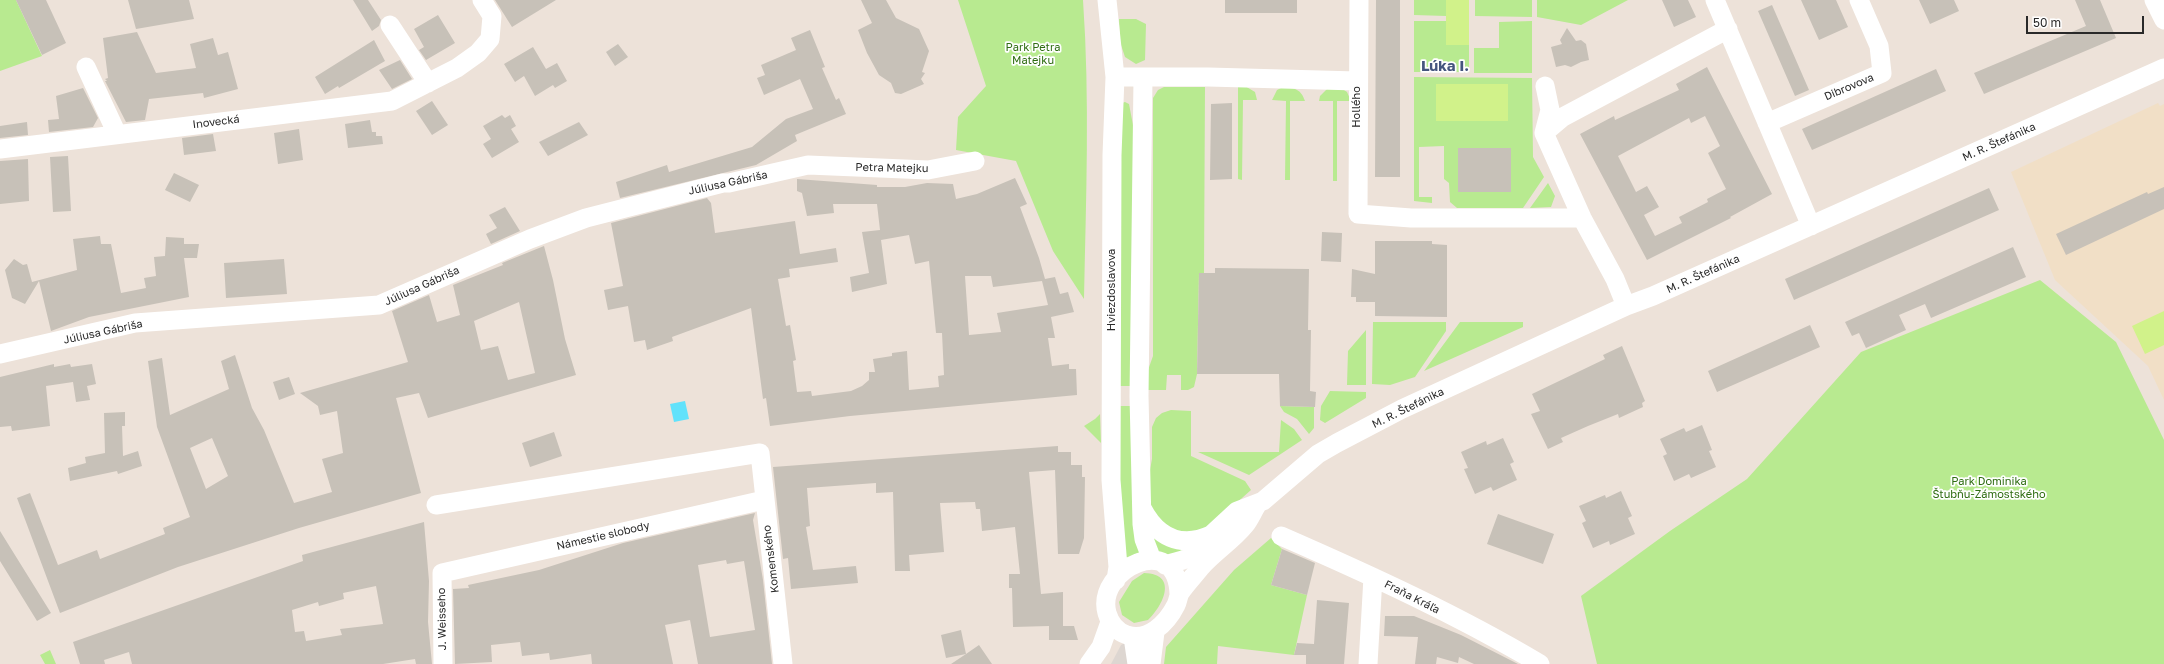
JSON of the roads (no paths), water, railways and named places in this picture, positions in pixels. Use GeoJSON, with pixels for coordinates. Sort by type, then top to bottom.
{"type":"FeatureCollection","features":[{"type":"Feature","properties":{"kind":"street","name":"Inovecká"},"geometry":{"type":"LineString","coordinates":[[0,149],[392,101],[456,68],[478,53],[490,39],[492,16],[482,0]]}},
{"type":"Feature","properties":{"kind":"street","name":"Hviezdoslavova"},"geometry":{"type":"LineString","coordinates":[[1107,0],[1114,84],[1112,155],[1111,480],[1118,567],[1116,580]]}},
{"type":"Feature","properties":{"kind":"street","name":"Hollého"},"geometry":{"type":"LineString","coordinates":[[1359,0],[1357,81],[1358,214],[1411,218],[1582,218]]}},
{"type":"Feature","properties":{"kind":"street"},"geometry":{"type":"LineString","coordinates":[[1715,0],[1812,226]]}},
{"type":"Feature","properties":{"kind":"street","name":"Dibrovova"},"geometry":{"type":"LineString","coordinates":[[1767,123],[1882,73],[1879,46],[1859,0]]}},
{"type":"Feature","properties":{"kind":"street"},"geometry":{"type":"LineString","coordinates":[[2154,0],[2164,20]]}},
{"type":"Feature","properties":{"kind":"street"},"geometry":{"type":"LineString","coordinates":[[390,25],[428,83]]}},
{"type":"Feature","properties":{"kind":"street"},"geometry":{"type":"LineString","coordinates":[[1544,133],[1563,117],[1728,29]]}},
{"type":"Feature","properties":{"kind":"street"},"geometry":{"type":"LineString","coordinates":[[86,67],[117,134]]}},
{"type":"Feature","properties":{"kind":"street","name":"M. R. Štefánika"},"geometry":{"type":"LineString","coordinates":[[1179,594],[1202,566],[1245,525],[1257,505],[1318,454],[1337,443],[1402,409],[1626,306],[1653,296],[1812,226],[2164,68]]}},
{"type":"Feature","properties":{"kind":"street"},"geometry":{"type":"LineString","coordinates":[[1114,84],[1143,78],[1216,77],[1357,81]]}},
{"type":"Feature","properties":{"kind":"street"},"geometry":{"type":"LineString","coordinates":[[1143,78],[1139,396],[1141,506],[1144,539],[1159,562],[1176,577],[1179,594],[1176,604],[1155,632],[1151,664]]}},
{"type":"Feature","properties":{"kind":"street"},"geometry":{"type":"LineString","coordinates":[[1545,86],[1550,110],[1544,133],[1582,218],[1615,279],[1626,306]]}},
{"type":"Feature","properties":{"kind":"street","name":"Petra Matejku"},"geometry":{"type":"LineString","coordinates":[[808,165],[928,170],[975,161]]}},
{"type":"Feature","properties":{"kind":"street","name":"Júliusa Gábriša"},"geometry":{"type":"LineString","coordinates":[[0,354],[135,323],[379,305],[530,238],[586,218],[723,183],[729,183],[808,165]]}},
{"type":"Feature","properties":{"kind":"street","name":"Komenského"},"geometry":{"type":"LineString","coordinates":[[436,505],[760,453],[783,664]]}},
{"type":"Feature","properties":{"kind":"street","name":"Námestie slobody"},"geometry":{"type":"LineString","coordinates":[[442,574],[764,500]]}},
{"type":"Feature","properties":{"kind":"street","name":"M. R. Štefánika"},"geometry":{"type":"LineString","coordinates":[[1159,562],[1183,560],[1192,555],[1204,545],[1211,535],[1237,511],[1257,505]]}},
{"type":"Feature","properties":{"kind":"street","name":"M. R. Štefánika"},"geometry":{"type":"LineString","coordinates":[[1141,506],[1153,526],[1170,538],[1191,541],[1211,535]]}},
{"type":"Feature","properties":{"kind":"street","name":"Fraňa Kráľa"},"geometry":{"type":"LineString","coordinates":[[1281,536],[1373,577],[1510,646],[1540,664]]}},
{"type":"Feature","properties":{"kind":"street"},"geometry":{"type":"LineString","coordinates":[[1137,664],[1122,631],[1107,613],[1106,603],[1109,592],[1116,580],[1136,562],[1159,562]]}},
{"type":"Feature","properties":{"kind":"street","name":"J. Weisseho"},"geometry":{"type":"LineString","coordinates":[[442,574],[443,664]]}},
{"type":"Feature","properties":{"kind":"street"},"geometry":{"type":"LineString","coordinates":[[1368,664],[1373,577]]}},
{"type":"Feature","properties":{"kind":"street"},"geometry":{"type":"LineString","coordinates":[[1102,664],[1122,631]]}},
{"type":"Feature","properties":{"kind":"street"},"geometry":{"type":"LineString","coordinates":[[1089,664],[1101,647],[1122,631],[1147,635],[1155,632]]}},
{"type":"Feature","properties":{"kind":"water"},"geometry":{"type":"Polygon","coordinates":[[[685,401],[689,419],[674,422],[670,404],[685,401]]]}},
{"type":"Feature","properties":{"kind":"district","name":"Lúka I."},"geometry":{"type":"Point","coordinates":[1445,66]}},
{"type":"Feature","properties":{"kind":"park label","name":"Park Petra Matejku"},"geometry":{"type":"Point","coordinates":[1033,54]}},
{"type":"Feature","properties":{"kind":"park label","name":"Park Dominika Štubňu-Zámostského"},"geometry":{"type":"Point","coordinates":[1989,488]}}]}
